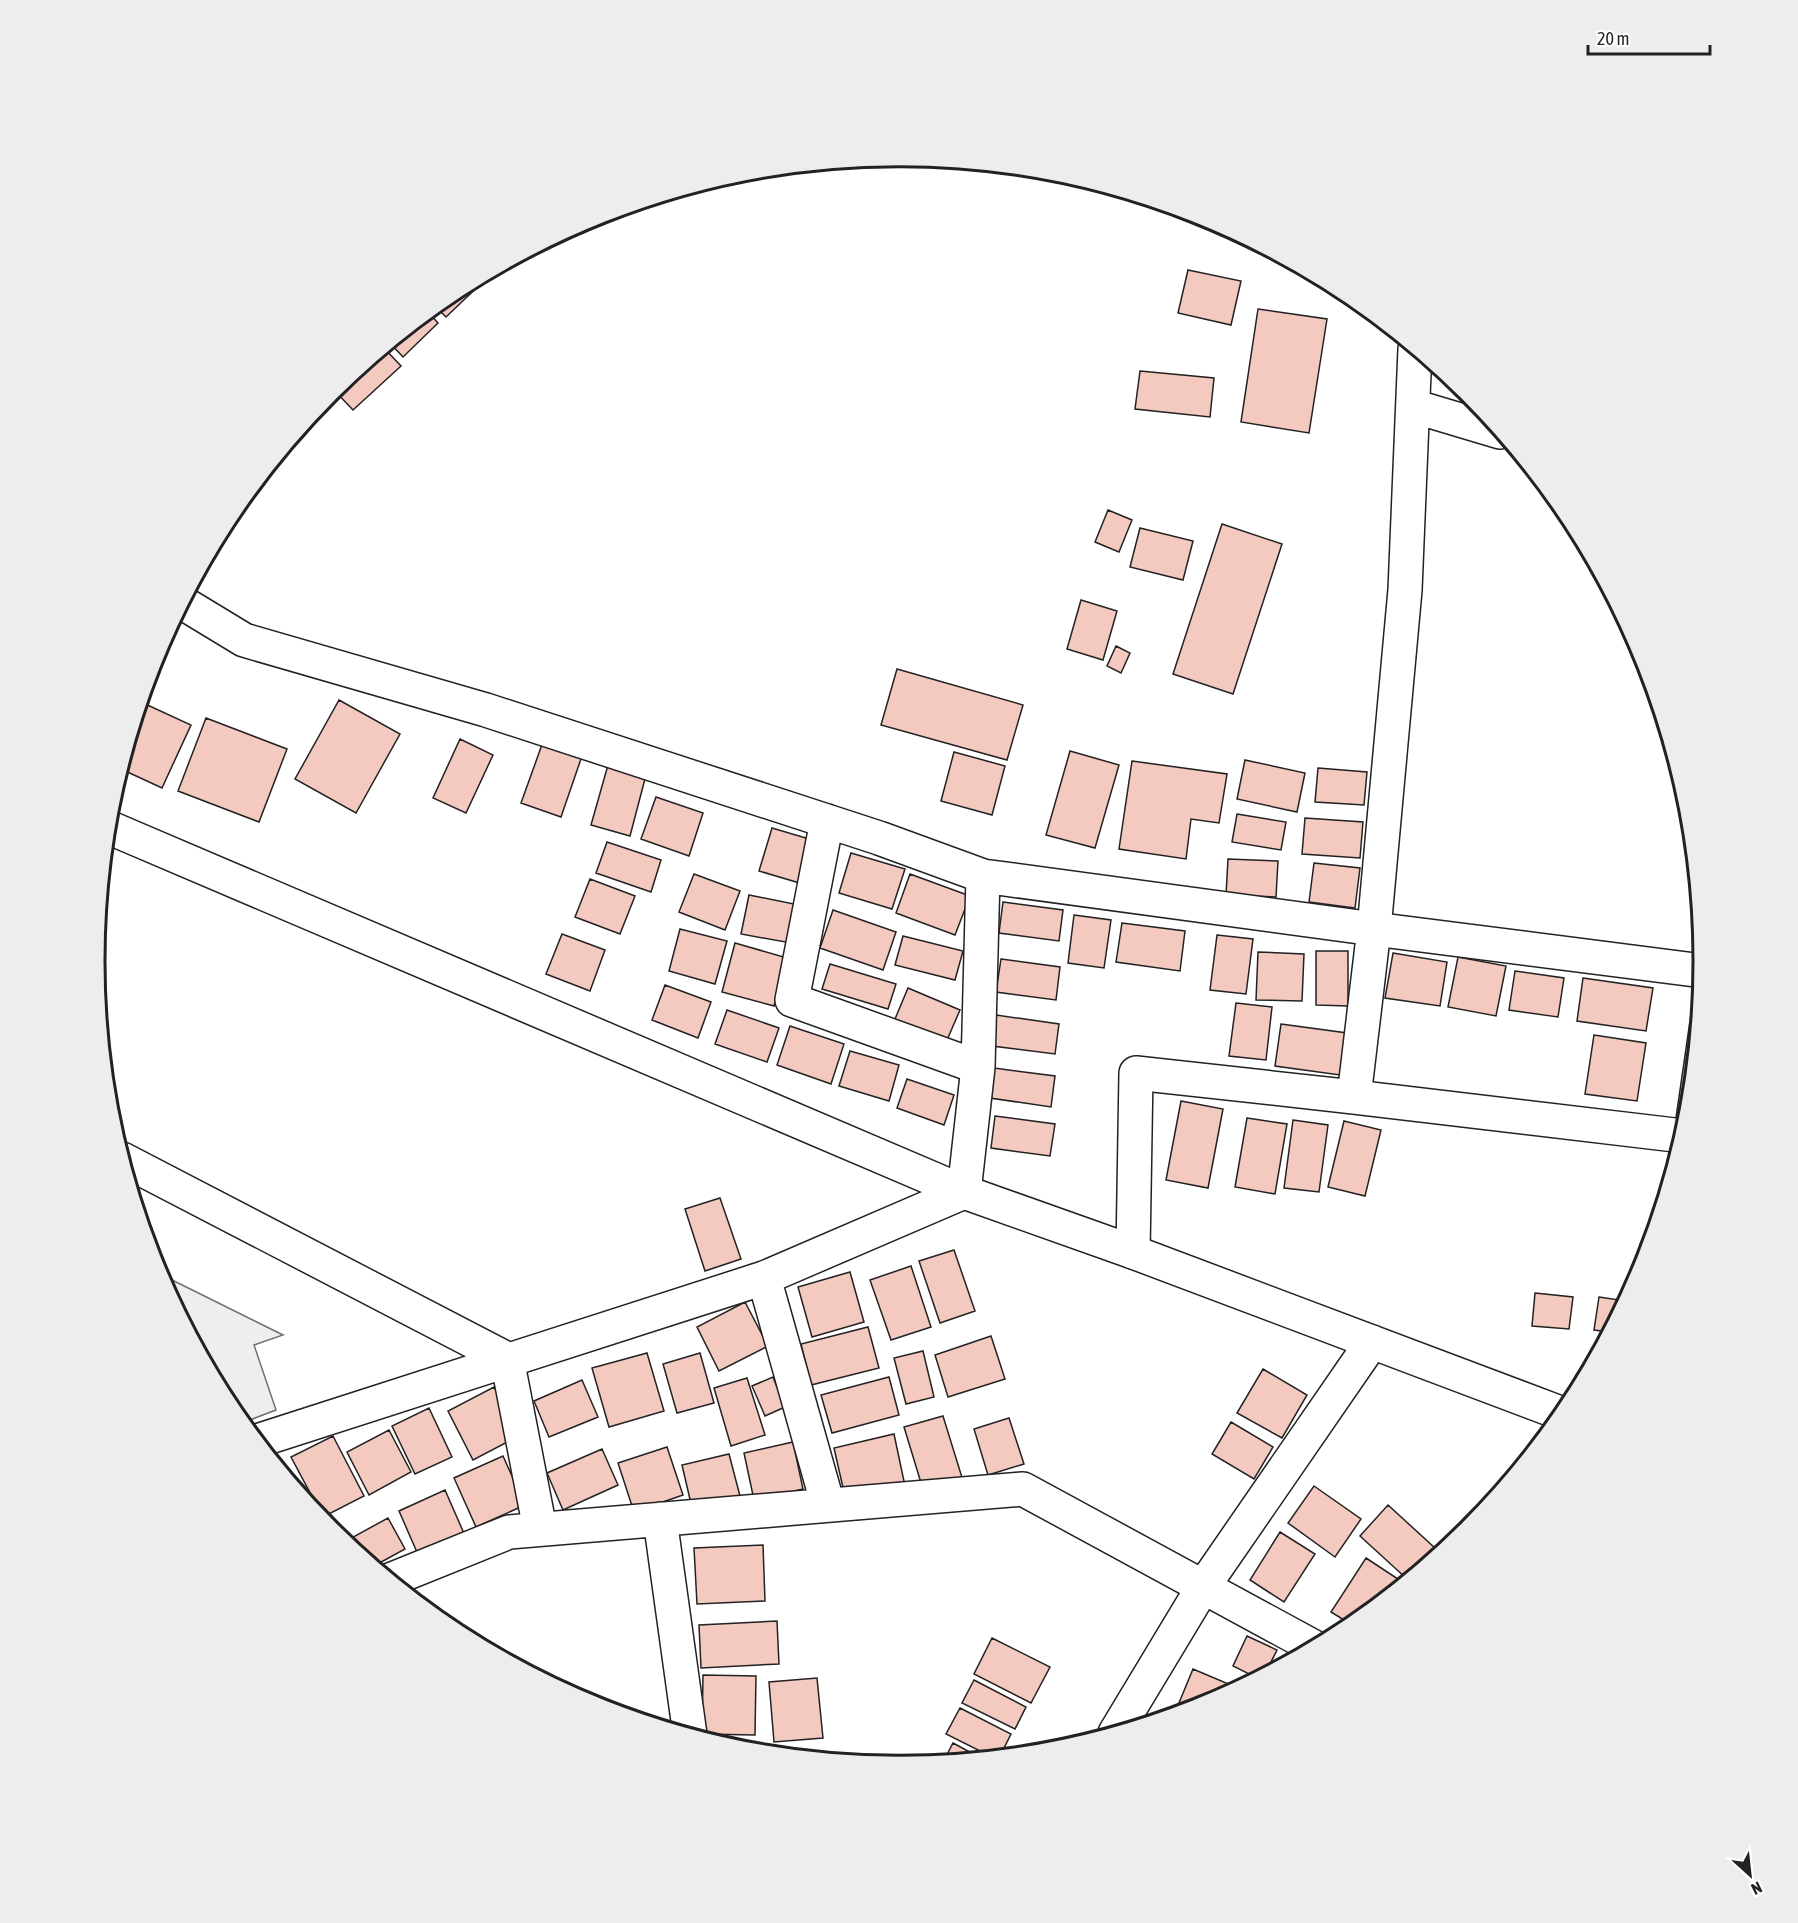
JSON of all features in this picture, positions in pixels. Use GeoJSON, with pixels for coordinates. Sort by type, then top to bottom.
{"type":"FeatureCollection","features":[{"type":"Feature","properties":{"kind":"street"},"geometry":{"type":"LineString","coordinates":[[1354,1097],[1374,929],[1405,590],[1415,358]]}},
{"type":"Feature","properties":{"kind":"street"},"geometry":{"type":"LineString","coordinates":[[1413,405],[1486,428]]}},
{"type":"Feature","properties":{"kind":"street"},"geometry":{"type":"LineString","coordinates":[[189,607],[244,640],[486,710],[827,821],[983,876],[1693,970]]}},
{"type":"Feature","properties":{"kind":"street"},"geometry":{"type":"LineString","coordinates":[[827,821],[792,1000],[978,1067]]}},
{"type":"Feature","properties":{"kind":"street"},"geometry":{"type":"LineString","coordinates":[[116,831],[964,1192],[1133,1252],[1554,1410]]}},
{"type":"Feature","properties":{"kind":"street"},"geometry":{"type":"LineString","coordinates":[[964,1192],[978,1067],[983,876]]}},
{"type":"Feature","properties":{"kind":"street"},"geometry":{"type":"LineString","coordinates":[[1133,1252],[1136,1074],[1674,1135]]}},
{"type":"Feature","properties":{"kind":"street"},"geometry":{"type":"LineString","coordinates":[[133,1171],[507,1359]]}},
{"type":"Feature","properties":{"kind":"street"},"geometry":{"type":"LineString","coordinates":[[264,1439],[764,1278],[964,1192]]}},
{"type":"Feature","properties":{"kind":"street"},"geometry":{"type":"LineString","coordinates":[[764,1278],[828,1505]]}},
{"type":"Feature","properties":{"kind":"street"},"geometry":{"type":"LineString","coordinates":[[1121,1723],[1203,1587],[1372,1342]]}},
{"type":"Feature","properties":{"kind":"street"},"geometry":{"type":"LineString","coordinates":[[507,1359],[540,1529]]}},
{"type":"Feature","properties":{"kind":"street"},"geometry":{"type":"LineString","coordinates":[[398,1577],[509,1532],[1023,1490],[1306,1643]]}},
{"type":"Feature","properties":{"kind":"street"},"geometry":{"type":"LineString","coordinates":[[660,1519],[689,1727]]}},
{"type":"Feature","properties":{"kind":"shaded area"},"geometry":{"type":"Polygon","coordinates":[[[172,1280],[283,1335],[254,1345],[276,1410],[251,1420],[211,1358],[172,1280]]]}},
{"type":"Feature","properties":{"kind":"building"},"geometry":{"type":"Polygon","coordinates":[[[1188,270],[1241,281],[1231,325],[1178,313],[1188,270]]]}},
{"type":"Feature","properties":{"kind":"building"},"geometry":{"type":"Polygon","coordinates":[[[471,293],[446,317],[442,313],[471,293]]]}},
{"type":"Feature","properties":{"kind":"building"},"geometry":{"type":"Polygon","coordinates":[[[1258,309],[1327,319],[1309,433],[1241,422],[1258,309]]]}},
{"type":"Feature","properties":{"kind":"building"},"geometry":{"type":"Polygon","coordinates":[[[434,319],[438,323],[403,357],[395,349],[434,319]]]}},
{"type":"Feature","properties":{"kind":"building"},"geometry":{"type":"Polygon","coordinates":[[[389,354],[401,366],[353,410],[341,397],[389,354]]]}},
{"type":"Feature","properties":{"kind":"building"},"geometry":{"type":"Polygon","coordinates":[[[1140,371],[1214,378],[1210,417],[1135,409],[1140,371]]]}},
{"type":"Feature","properties":{"kind":"building"},"geometry":{"type":"Polygon","coordinates":[[[1108,510],[1132,520],[1119,552],[1095,542],[1108,510]]]}},
{"type":"Feature","properties":{"kind":"building"},"geometry":{"type":"Polygon","coordinates":[[[1222,524],[1282,544],[1233,694],[1173,674],[1222,524]]]}},
{"type":"Feature","properties":{"kind":"building"},"geometry":{"type":"Polygon","coordinates":[[[1140,528],[1193,541],[1183,580],[1130,567],[1140,528]]]}},
{"type":"Feature","properties":{"kind":"building"},"geometry":{"type":"Polygon","coordinates":[[[1081,600],[1117,611],[1103,660],[1067,649],[1081,600]]]}},
{"type":"Feature","properties":{"kind":"building"},"geometry":{"type":"Polygon","coordinates":[[[1116,646],[1130,653],[1121,673],[1107,666],[1116,646]]]}},
{"type":"Feature","properties":{"kind":"building"},"geometry":{"type":"Polygon","coordinates":[[[897,669],[1023,705],[1007,760],[881,725],[897,669]]]}},
{"type":"Feature","properties":{"kind":"building"},"geometry":{"type":"Polygon","coordinates":[[[339,700],[400,734],[356,813],[295,779],[339,700]]]}},
{"type":"Feature","properties":{"kind":"building"},"geometry":{"type":"Polygon","coordinates":[[[147,705],[191,725],[162,788],[128,772],[147,705]]]}},
{"type":"Feature","properties":{"kind":"building"},"geometry":{"type":"Polygon","coordinates":[[[206,718],[287,749],[259,822],[178,791],[206,718]]]}},
{"type":"Feature","properties":{"kind":"building"},"geometry":{"type":"Polygon","coordinates":[[[460,739],[493,755],[466,813],[433,798],[460,739]]]}},
{"type":"Feature","properties":{"kind":"building"},"geometry":{"type":"Polygon","coordinates":[[[544,739],[583,753],[561,817],[521,803],[544,739]]]}},
{"type":"Feature","properties":{"kind":"building"},"geometry":{"type":"Polygon","coordinates":[[[1070,751],[1119,765],[1095,848],[1046,835],[1070,751]]]}},
{"type":"Feature","properties":{"kind":"building"},"geometry":{"type":"Polygon","coordinates":[[[954,752],[1005,766],[992,815],[941,801],[954,752]]]}},
{"type":"Feature","properties":{"kind":"building"},"geometry":{"type":"Polygon","coordinates":[[[1245,760],[1305,773],[1297,812],[1237,799],[1245,760]]]}},
{"type":"Feature","properties":{"kind":"building"},"geometry":{"type":"Polygon","coordinates":[[[1132,761],[1227,774],[1219,823],[1191,819],[1186,859],[1119,849],[1132,761]]]}},
{"type":"Feature","properties":{"kind":"building"},"geometry":{"type":"Polygon","coordinates":[[[608,765],[646,775],[630,836],[591,825],[608,765]]]}},
{"type":"Feature","properties":{"kind":"building"},"geometry":{"type":"Polygon","coordinates":[[[1318,768],[1367,772],[1364,805],[1315,802],[1318,768]]]}},
{"type":"Feature","properties":{"kind":"building"},"geometry":{"type":"Polygon","coordinates":[[[656,797],[703,813],[689,856],[641,839],[656,797]]]}},
{"type":"Feature","properties":{"kind":"building"},"geometry":{"type":"Polygon","coordinates":[[[1237,814],[1286,822],[1281,850],[1232,842],[1237,814]]]}},
{"type":"Feature","properties":{"kind":"building"},"geometry":{"type":"Polygon","coordinates":[[[1305,818],[1363,822],[1360,858],[1302,854],[1305,818]]]}},
{"type":"Feature","properties":{"kind":"building"},"geometry":{"type":"Polygon","coordinates":[[[772,828],[816,841],[803,884],[759,871],[772,828]]]}},
{"type":"Feature","properties":{"kind":"building"},"geometry":{"type":"Polygon","coordinates":[[[607,842],[661,860],[651,892],[596,873],[607,842]]]}},
{"type":"Feature","properties":{"kind":"building"},"geometry":{"type":"Polygon","coordinates":[[[851,853],[905,869],[892,909],[839,893],[851,853]]]}},
{"type":"Feature","properties":{"kind":"building"},"geometry":{"type":"Polygon","coordinates":[[[1228,859],[1278,861],[1276,897],[1226,895],[1228,859]]]}},
{"type":"Feature","properties":{"kind":"building"},"geometry":{"type":"Polygon","coordinates":[[[1314,863],[1360,868],[1355,908],[1309,902],[1314,863]]]}},
{"type":"Feature","properties":{"kind":"building"},"geometry":{"type":"Polygon","coordinates":[[[694,874],[740,891],[725,930],[679,912],[694,874]]]}},
{"type":"Feature","properties":{"kind":"building"},"geometry":{"type":"Polygon","coordinates":[[[910,874],[970,896],[955,935],[896,913],[910,874]]]}},
{"type":"Feature","properties":{"kind":"building"},"geometry":{"type":"Polygon","coordinates":[[[590,879],[635,896],[620,934],[575,917],[590,879]]]}},
{"type":"Feature","properties":{"kind":"building"},"geometry":{"type":"Polygon","coordinates":[[[749,895],[799,905],[791,943],[741,934],[749,895]]]}},
{"type":"Feature","properties":{"kind":"building"},"geometry":{"type":"Polygon","coordinates":[[[1003,902],[1063,910],[1059,941],[999,933],[1003,902]]]}},
{"type":"Feature","properties":{"kind":"building"},"geometry":{"type":"Polygon","coordinates":[[[833,910],[896,932],[883,970],[820,948],[833,910]]]}},
{"type":"Feature","properties":{"kind":"building"},"geometry":{"type":"Polygon","coordinates":[[[1074,915],[1111,920],[1104,968],[1068,963],[1074,915]]]}},
{"type":"Feature","properties":{"kind":"building"},"geometry":{"type":"Polygon","coordinates":[[[1122,923],[1185,931],[1180,971],[1116,962],[1122,923]]]}},
{"type":"Feature","properties":{"kind":"building"},"geometry":{"type":"Polygon","coordinates":[[[680,929],[727,941],[715,984],[669,971],[680,929]]]}},
{"type":"Feature","properties":{"kind":"building"},"geometry":{"type":"Polygon","coordinates":[[[562,934],[605,950],[590,991],[546,974],[562,934]]]}},
{"type":"Feature","properties":{"kind":"building"},"geometry":{"type":"Polygon","coordinates":[[[1217,935],[1253,939],[1246,994],[1210,990],[1217,935]]]}},
{"type":"Feature","properties":{"kind":"building"},"geometry":{"type":"Polygon","coordinates":[[[903,936],[963,951],[955,980],[895,965],[903,936]]]}},
{"type":"Feature","properties":{"kind":"building"},"geometry":{"type":"Polygon","coordinates":[[[735,943],[787,958],[774,1006],[722,992],[735,943]]]}},
{"type":"Feature","properties":{"kind":"building"},"geometry":{"type":"Polygon","coordinates":[[[1316,951],[1348,951],[1348,1006],[1316,1005],[1316,951]]]}},
{"type":"Feature","properties":{"kind":"building"},"geometry":{"type":"Polygon","coordinates":[[[1258,952],[1304,954],[1302,1001],[1256,1000],[1258,952]]]}},
{"type":"Feature","properties":{"kind":"building"},"geometry":{"type":"Polygon","coordinates":[[[1393,953],[1447,962],[1440,1006],[1385,998],[1393,953]]]}},
{"type":"Feature","properties":{"kind":"building"},"geometry":{"type":"Polygon","coordinates":[[[1458,957],[1506,966],[1496,1016],[1448,1007],[1458,957]]]}},
{"type":"Feature","properties":{"kind":"building"},"geometry":{"type":"Polygon","coordinates":[[[1001,959],[1060,967],[1056,1000],[996,992],[1001,959]]]}},
{"type":"Feature","properties":{"kind":"building"},"geometry":{"type":"Polygon","coordinates":[[[830,964],[896,984],[888,1009],[822,989],[830,964]]]}},
{"type":"Feature","properties":{"kind":"building"},"geometry":{"type":"Polygon","coordinates":[[[1515,971],[1564,978],[1558,1017],[1509,1010],[1515,971]]]}},
{"type":"Feature","properties":{"kind":"building"},"geometry":{"type":"Polygon","coordinates":[[[1583,978],[1653,988],[1646,1031],[1577,1021],[1583,978]]]}},
{"type":"Feature","properties":{"kind":"building"},"geometry":{"type":"Polygon","coordinates":[[[665,985],[711,1002],[698,1038],[652,1020],[665,985]]]}},
{"type":"Feature","properties":{"kind":"building"},"geometry":{"type":"Polygon","coordinates":[[[908,988],[960,1010],[947,1040],[895,1019],[908,988]]]}},
{"type":"Feature","properties":{"kind":"building"},"geometry":{"type":"Polygon","coordinates":[[[1236,1003],[1272,1007],[1266,1060],[1229,1056],[1236,1003]]]}},
{"type":"Feature","properties":{"kind":"building"},"geometry":{"type":"Polygon","coordinates":[[[727,1010],[779,1028],[767,1062],[715,1044],[727,1010]]]}},
{"type":"Feature","properties":{"kind":"building"},"geometry":{"type":"Polygon","coordinates":[[[996,1015],[1059,1024],[1055,1054],[992,1046],[996,1015]]]}},
{"type":"Feature","properties":{"kind":"building"},"geometry":{"type":"Polygon","coordinates":[[[1691,1016],[1686,1065],[1676,1118],[1691,1016]]]}},
{"type":"Feature","properties":{"kind":"building"},"geometry":{"type":"Polygon","coordinates":[[[1281,1024],[1347,1033],[1340,1075],[1275,1066],[1281,1024]]]}},
{"type":"Feature","properties":{"kind":"building"},"geometry":{"type":"Polygon","coordinates":[[[790,1026],[844,1044],[831,1084],[777,1065],[790,1026]]]}},
{"type":"Feature","properties":{"kind":"building"},"geometry":{"type":"Polygon","coordinates":[[[1594,1035],[1646,1043],[1637,1101],[1585,1094],[1594,1035]]]}},
{"type":"Feature","properties":{"kind":"building"},"geometry":{"type":"Polygon","coordinates":[[[850,1051],[899,1065],[889,1101],[839,1086],[850,1051]]]}},
{"type":"Feature","properties":{"kind":"building"},"geometry":{"type":"Polygon","coordinates":[[[994,1068],[1055,1076],[1051,1107],[990,1098],[994,1068]]]}},
{"type":"Feature","properties":{"kind":"building"},"geometry":{"type":"Polygon","coordinates":[[[907,1079],[954,1095],[944,1125],[897,1108],[907,1079]]]}},
{"type":"Feature","properties":{"kind":"building"},"geometry":{"type":"Polygon","coordinates":[[[1181,1101],[1223,1109],[1208,1188],[1166,1180],[1181,1101]]]}},
{"type":"Feature","properties":{"kind":"building"},"geometry":{"type":"Polygon","coordinates":[[[995,1116],[1055,1124],[1050,1156],[991,1148],[995,1116]]]}},
{"type":"Feature","properties":{"kind":"building"},"geometry":{"type":"Polygon","coordinates":[[[1247,1118],[1287,1124],[1275,1194],[1235,1187],[1247,1118]]]}},
{"type":"Feature","properties":{"kind":"building"},"geometry":{"type":"Polygon","coordinates":[[[1293,1120],[1328,1125],[1319,1192],[1284,1188],[1293,1120]]]}},
{"type":"Feature","properties":{"kind":"building"},"geometry":{"type":"Polygon","coordinates":[[[1344,1121],[1381,1130],[1365,1196],[1328,1187],[1344,1121]]]}},
{"type":"Feature","properties":{"kind":"building"},"geometry":{"type":"Polygon","coordinates":[[[720,1198],[741,1259],[705,1271],[685,1209],[720,1198]]]}},
{"type":"Feature","properties":{"kind":"building"},"geometry":{"type":"Polygon","coordinates":[[[954,1250],[975,1311],[940,1323],[919,1261],[954,1250]]]}},
{"type":"Feature","properties":{"kind":"building"},"geometry":{"type":"Polygon","coordinates":[[[911,1266],[931,1327],[891,1340],[870,1280],[911,1266]]]}},
{"type":"Feature","properties":{"kind":"building"},"geometry":{"type":"Polygon","coordinates":[[[850,1272],[864,1322],[812,1337],[798,1287],[850,1272]]]}},
{"type":"Feature","properties":{"kind":"building"},"geometry":{"type":"Polygon","coordinates":[[[1535,1293],[1573,1297],[1569,1329],[1532,1326],[1535,1293]]]}},
{"type":"Feature","properties":{"kind":"building"},"geometry":{"type":"Polygon","coordinates":[[[1599,1297],[1617,1300],[1602,1331],[1594,1330],[1599,1297]]]}},
{"type":"Feature","properties":{"kind":"building"},"geometry":{"type":"Polygon","coordinates":[[[745,1302],[768,1346],[719,1371],[697,1327],[745,1302]]]}},
{"type":"Feature","properties":{"kind":"building"},"geometry":{"type":"Polygon","coordinates":[[[868,1327],[879,1368],[811,1385],[801,1344],[868,1327]]]}},
{"type":"Feature","properties":{"kind":"building"},"geometry":{"type":"Polygon","coordinates":[[[991,1336],[1005,1379],[948,1397],[935,1355],[991,1336]]]}},
{"type":"Feature","properties":{"kind":"building"},"geometry":{"type":"Polygon","coordinates":[[[923,1351],[934,1397],[906,1404],[894,1358],[923,1351]]]}},
{"type":"Feature","properties":{"kind":"building"},"geometry":{"type":"Polygon","coordinates":[[[647,1353],[664,1411],[609,1427],[592,1368],[647,1353]]]}},
{"type":"Feature","properties":{"kind":"building"},"geometry":{"type":"Polygon","coordinates":[[[700,1353],[714,1403],[677,1413],[663,1364],[700,1353]]]}},
{"type":"Feature","properties":{"kind":"building"},"geometry":{"type":"Polygon","coordinates":[[[1263,1369],[1307,1395],[1282,1438],[1237,1413],[1263,1369]]]}},
{"type":"Feature","properties":{"kind":"building"},"geometry":{"type":"Polygon","coordinates":[[[773,1377],[785,1407],[765,1416],[752,1386],[773,1377]]]}},
{"type":"Feature","properties":{"kind":"building"},"geometry":{"type":"Polygon","coordinates":[[[889,1377],[899,1415],[832,1433],[821,1395],[889,1377]]]}},
{"type":"Feature","properties":{"kind":"building"},"geometry":{"type":"Polygon","coordinates":[[[747,1378],[765,1435],[731,1446],[714,1388],[747,1378]]]}},
{"type":"Feature","properties":{"kind":"building"},"geometry":{"type":"Polygon","coordinates":[[[582,1380],[598,1417],[549,1437],[534,1401],[582,1380]]]}},
{"type":"Feature","properties":{"kind":"building"},"geometry":{"type":"Polygon","coordinates":[[[494,1387],[519,1436],[473,1460],[448,1411],[494,1387]]]}},
{"type":"Feature","properties":{"kind":"building"},"geometry":{"type":"Polygon","coordinates":[[[429,1408],[452,1457],[415,1474],[392,1426],[429,1408]]]}},
{"type":"Feature","properties":{"kind":"building"},"geometry":{"type":"Polygon","coordinates":[[[943,1416],[964,1484],[925,1496],[904,1427],[943,1416]]]}},
{"type":"Feature","properties":{"kind":"building"},"geometry":{"type":"Polygon","coordinates":[[[1009,1418],[1024,1464],[988,1475],[974,1429],[1009,1418]]]}},
{"type":"Feature","properties":{"kind":"building"},"geometry":{"type":"Polygon","coordinates":[[[1231,1422],[1273,1447],[1254,1479],[1212,1454],[1231,1422]]]}},
{"type":"Feature","properties":{"kind":"building"},"geometry":{"type":"Polygon","coordinates":[[[389,1430],[411,1472],[369,1495],[347,1452],[389,1430]]]}},
{"type":"Feature","properties":{"kind":"building"},"geometry":{"type":"Polygon","coordinates":[[[894,1434],[905,1486],[846,1501],[834,1448],[894,1434]]]}},
{"type":"Feature","properties":{"kind":"building"},"geometry":{"type":"Polygon","coordinates":[[[333,1436],[364,1496],[329,1514],[311,1494],[291,1457],[333,1436]]]}},
{"type":"Feature","properties":{"kind":"building"},"geometry":{"type":"Polygon","coordinates":[[[793,1442],[803,1489],[754,1500],[744,1453],[793,1442]]]}},
{"type":"Feature","properties":{"kind":"building"},"geometry":{"type":"Polygon","coordinates":[[[667,1447],[683,1495],[634,1512],[618,1463],[667,1447]]]}},
{"type":"Feature","properties":{"kind":"building"},"geometry":{"type":"Polygon","coordinates":[[[602,1449],[618,1485],[563,1510],[547,1473],[602,1449]]]}},
{"type":"Feature","properties":{"kind":"building"},"geometry":{"type":"Polygon","coordinates":[[[729,1454],[740,1496],[692,1508],[682,1465],[729,1454]]]}},
{"type":"Feature","properties":{"kind":"building"},"geometry":{"type":"Polygon","coordinates":[[[503,1456],[525,1505],[476,1527],[454,1478],[503,1456]]]}},
{"type":"Feature","properties":{"kind":"building"},"geometry":{"type":"Polygon","coordinates":[[[1314,1486],[1361,1519],[1335,1557],[1288,1523],[1314,1486]]]}},
{"type":"Feature","properties":{"kind":"building"},"geometry":{"type":"Polygon","coordinates":[[[445,1490],[466,1538],[420,1559],[399,1511],[445,1490]]]}},
{"type":"Feature","properties":{"kind":"building"},"geometry":{"type":"Polygon","coordinates":[[[1388,1505],[1434,1547],[1402,1575],[1360,1536],[1388,1505]]]}},
{"type":"Feature","properties":{"kind":"building"},"geometry":{"type":"Polygon","coordinates":[[[388,1518],[405,1549],[381,1562],[353,1537],[388,1518]]]}},
{"type":"Feature","properties":{"kind":"building"},"geometry":{"type":"Polygon","coordinates":[[[1280,1532],[1315,1554],[1284,1602],[1250,1580],[1280,1532]]]}},
{"type":"Feature","properties":{"kind":"building"},"geometry":{"type":"Polygon","coordinates":[[[763,1545],[765,1601],[697,1604],[694,1548],[763,1545]]]}},
{"type":"Feature","properties":{"kind":"building"},"geometry":{"type":"Polygon","coordinates":[[[1366,1558],[1397,1579],[1343,1620],[1331,1612],[1366,1558]]]}},
{"type":"Feature","properties":{"kind":"building"},"geometry":{"type":"Polygon","coordinates":[[[777,1621],[779,1664],[701,1668],[699,1625],[777,1621]]]}},
{"type":"Feature","properties":{"kind":"building"},"geometry":{"type":"Polygon","coordinates":[[[1247,1636],[1277,1650],[1271,1663],[1249,1674],[1233,1666],[1247,1636]]]}},
{"type":"Feature","properties":{"kind":"building"},"geometry":{"type":"Polygon","coordinates":[[[992,1638],[1050,1667],[1031,1703],[974,1674],[992,1638]]]}},
{"type":"Feature","properties":{"kind":"building"},"geometry":{"type":"Polygon","coordinates":[[[1193,1669],[1228,1684],[1203,1695],[1179,1704],[1193,1669]]]}},
{"type":"Feature","properties":{"kind":"building"},"geometry":{"type":"Polygon","coordinates":[[[703,1675],[756,1676],[755,1735],[720,1734],[702,1730],[703,1675]]]}},
{"type":"Feature","properties":{"kind":"building"},"geometry":{"type":"Polygon","coordinates":[[[817,1678],[823,1738],[774,1742],[769,1682],[817,1678]]]}},
{"type":"Feature","properties":{"kind":"building"},"geometry":{"type":"Polygon","coordinates":[[[974,1680],[1026,1707],[1015,1729],[962,1703],[974,1680]]]}},
{"type":"Feature","properties":{"kind":"building"},"geometry":{"type":"Polygon","coordinates":[[[960,1708],[1011,1734],[1004,1749],[980,1751],[946,1734],[960,1708]]]}},
{"type":"Feature","properties":{"kind":"building"},"geometry":{"type":"Polygon","coordinates":[[[953,1743],[970,1752],[951,1754],[947,1754],[953,1743]]]}}]}
